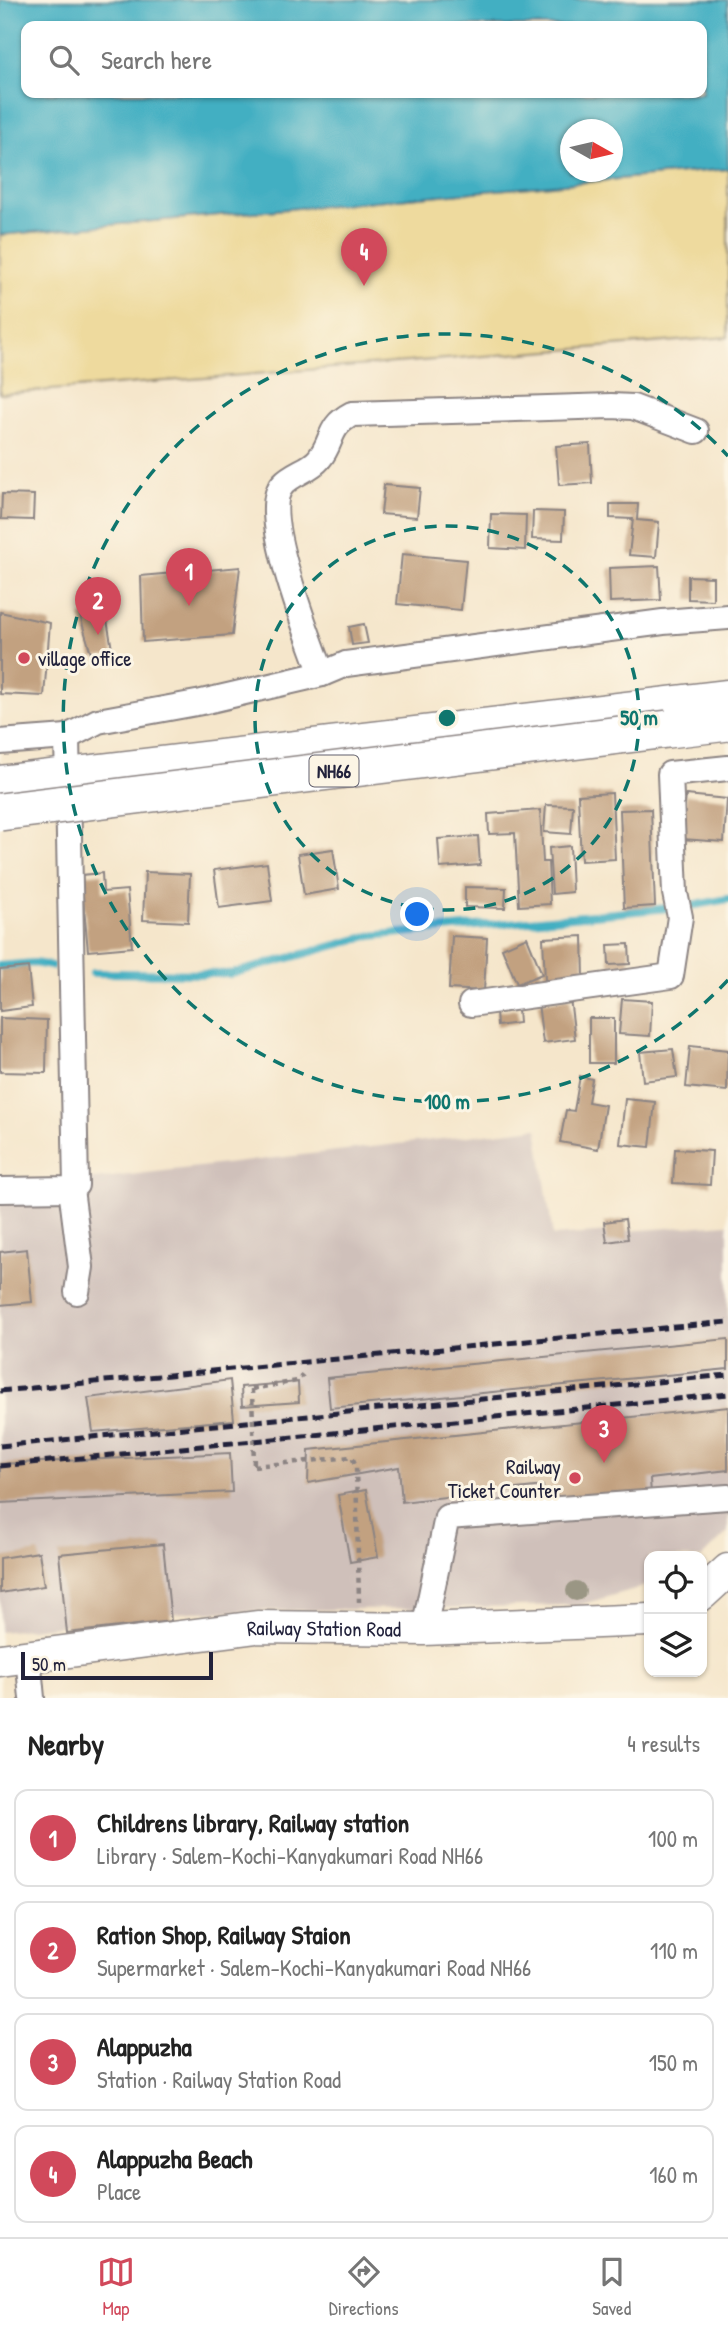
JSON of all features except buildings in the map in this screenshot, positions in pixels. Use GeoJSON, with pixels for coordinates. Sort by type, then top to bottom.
{"type":"FeatureCollection","features":[{"type":"Feature","properties":{"kind":"highway","name":"NH66"},"geometry":{"type":"LineString","coordinates":[[0,813],[728,722]]}},
{"type":"Feature","properties":{"kind":"main road"},"geometry":{"type":"LineString","coordinates":[[0,782],[728,696]]}},
{"type":"Feature","properties":{"kind":"main road"},"geometry":{"type":"LineString","coordinates":[[707,1589],[728,1570]]}},
{"type":"Feature","properties":{"kind":"main road","name":"Railway Station Road"},"geometry":{"type":"LineString","coordinates":[[14,1658],[257,1627],[424,1629],[644,1620]]}},
{"type":"Feature","properties":{"kind":"street"},"geometry":{"type":"LineString","coordinates":[[322,674],[281,551],[276,502],[283,484],[317,462],[340,420],[352,414],[611,406],[633,407],[696,431]]}},
{"type":"Feature","properties":{"kind":"street"},"geometry":{"type":"LineString","coordinates":[[0,742],[67,737],[98,721],[322,674],[346,664],[663,622],[728,617]]}},
{"type":"Feature","properties":{"kind":"street"},"geometry":{"type":"LineString","coordinates":[[0,1190],[71,1189],[76,1185],[67,737]]}},
{"type":"Feature","properties":{"kind":"street"},"geometry":{"type":"LineString","coordinates":[[471,1004],[671,976],[681,917],[675,893],[670,774],[728,768]]}},
{"type":"Feature","properties":{"kind":"street"},"geometry":{"type":"LineString","coordinates":[[71,1189],[81,1268],[77,1292]]}},
{"type":"Feature","properties":{"kind":"street"},"geometry":{"type":"LineString","coordinates":[[424,1629],[447,1517],[728,1497]]}},
{"type":"Feature","properties":{"kind":"street"},"geometry":{"type":"LineString","coordinates":[[14,1658],[32,1698]]}},
{"type":"Feature","properties":{"kind":"path"},"geometry":{"type":"LineString","coordinates":[[303,1375],[297,1381],[252,1389],[254,1466],[352,1457],[356,1466],[359,1628]]}},
{"type":"Feature","properties":{"kind":"shaded area"},"geometry":{"type":"Polygon","coordinates":[[[537,1128],[553,1236],[728,1224],[728,1532],[707,1553],[644,1551],[644,1586],[579,1605],[189,1612],[0,1632],[0,1190],[537,1128]]]}},
{"type":"Feature","properties":{"kind":"sand"},"geometry":{"type":"Polygon","coordinates":[[[728,169],[728,337],[0,394],[0,235],[585,182],[623,182],[623,179],[728,169]]]}},
{"type":"Feature","properties":{"kind":"water"},"geometry":{"type":"Polygon","coordinates":[[[0,0],[728,0],[728,169],[623,179],[623,119],[560,119],[560,182],[585,182],[0,235],[0,0]]]}},
{"type":"Feature","properties":{"kind":"waterway"},"geometry":{"type":"LineString","coordinates":[[93,973],[231,974],[369,936],[690,906],[728,899]]}},
{"type":"Feature","properties":{"kind":"waterway"},"geometry":{"type":"LineString","coordinates":[[0,966],[34,963],[51,966]]}},
{"type":"Feature","properties":{"kind":"railway"},"geometry":{"type":"LineString","coordinates":[[0,1391],[728,1322]]}},
{"type":"Feature","properties":{"kind":"railway"},"geometry":{"type":"LineString","coordinates":[[0,1446],[728,1375]]}},
{"type":"Feature","properties":{"kind":"railway"},"geometry":{"type":"LineString","coordinates":[[0,1466],[728,1394]]}},
{"type":"Feature","properties":{"kind":"place","name":"Alappuzha Beach"},"geometry":{"type":"Point","coordinates":[364,286]}},
{"type":"Feature","properties":{"kind":"place","name":"Childrens library, Railway station"},"geometry":{"type":"Point","coordinates":[189,606]}},
{"type":"Feature","properties":{"kind":"place","name":"Ration Shop, Railway Staion"},"geometry":{"type":"Point","coordinates":[98,635]}},
{"type":"Feature","properties":{"kind":"place","name":"village office"},"geometry":{"type":"Point","coordinates":[24,658]}},
{"type":"Feature","properties":{"kind":"place","name":"Alappuzha"},"geometry":{"type":"Point","coordinates":[604,1463]}},
{"type":"Feature","properties":{"kind":"place","name":"Railway Ticket Counter"},"geometry":{"type":"Point","coordinates":[575,1478]}}]}
